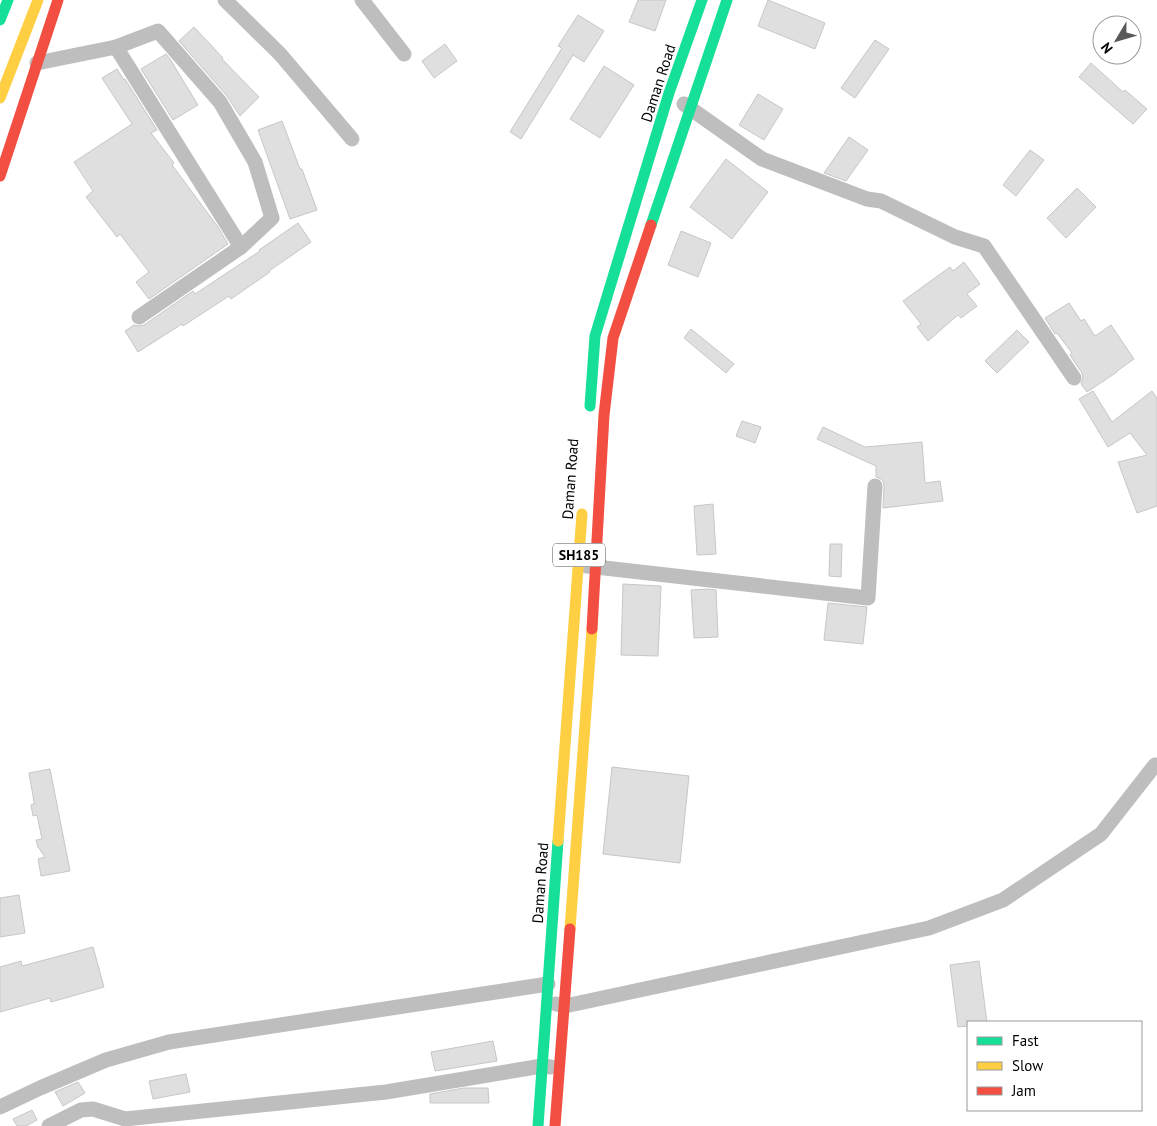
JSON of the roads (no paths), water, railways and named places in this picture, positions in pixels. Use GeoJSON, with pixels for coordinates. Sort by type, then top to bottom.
{"type":"FeatureCollection","features":[{"type":"Feature","properties":{"kind":"main road"},"geometry":{"type":"LineString","coordinates":[[0,20],[8,0]]}},
{"type":"Feature","properties":{"kind":"main road"},"geometry":{"type":"LineString","coordinates":[[0,98],[38,0]]}},
{"type":"Feature","properties":{"kind":"main road"},"geometry":{"type":"LineString","coordinates":[[0,176],[58,0]]}},
{"type":"Feature","properties":{"kind":"main road","name":"Daman Road"},"geometry":{"type":"LineString","coordinates":[[589,416],[595,336],[669,93],[702,0]]}},
{"type":"Feature","properties":{"kind":"main road"},"geometry":{"type":"LineString","coordinates":[[555,1126],[589,680],[604,415],[613,338],[727,0]]}},
{"type":"Feature","properties":{"kind":"main road","name":"Daman Road"},"geometry":{"type":"LineString","coordinates":[[538,1126],[583,505]]}},
{"type":"Feature","properties":{"kind":"street"},"geometry":{"type":"LineString","coordinates":[[225,0],[280,54],[352,140]]}},
{"type":"Feature","properties":{"kind":"street"},"geometry":{"type":"LineString","coordinates":[[362,0],[404,54]]}},
{"type":"Feature","properties":{"kind":"street"},"geometry":{"type":"LineString","coordinates":[[37,63],[116,47],[158,31],[220,102],[255,162],[272,218],[241,248],[139,317]]}},
{"type":"Feature","properties":{"kind":"street"},"geometry":{"type":"LineString","coordinates":[[116,47],[241,248]]}},
{"type":"Feature","properties":{"kind":"street"},"geometry":{"type":"LineString","coordinates":[[669,93],[762,159],[867,199],[881,201],[955,237],[984,246],[1074,378]]}},
{"type":"Feature","properties":{"kind":"street"},"geometry":{"type":"LineString","coordinates":[[578,565],[868,598],[875,486]]}},
{"type":"Feature","properties":{"kind":"street"},"geometry":{"type":"LineString","coordinates":[[547,1002],[565,1006],[929,928],[1003,900],[1101,834],[1155,765]]}},
{"type":"Feature","properties":{"kind":"street"},"geometry":{"type":"LineString","coordinates":[[0,1108],[40,1088],[106,1060],[169,1042],[548,984]]}},
{"type":"Feature","properties":{"kind":"street"},"geometry":{"type":"LineString","coordinates":[[48,1126],[81,1110],[92,1109],[125,1119],[386,1092],[542,1066],[559,1067]]}}]}
